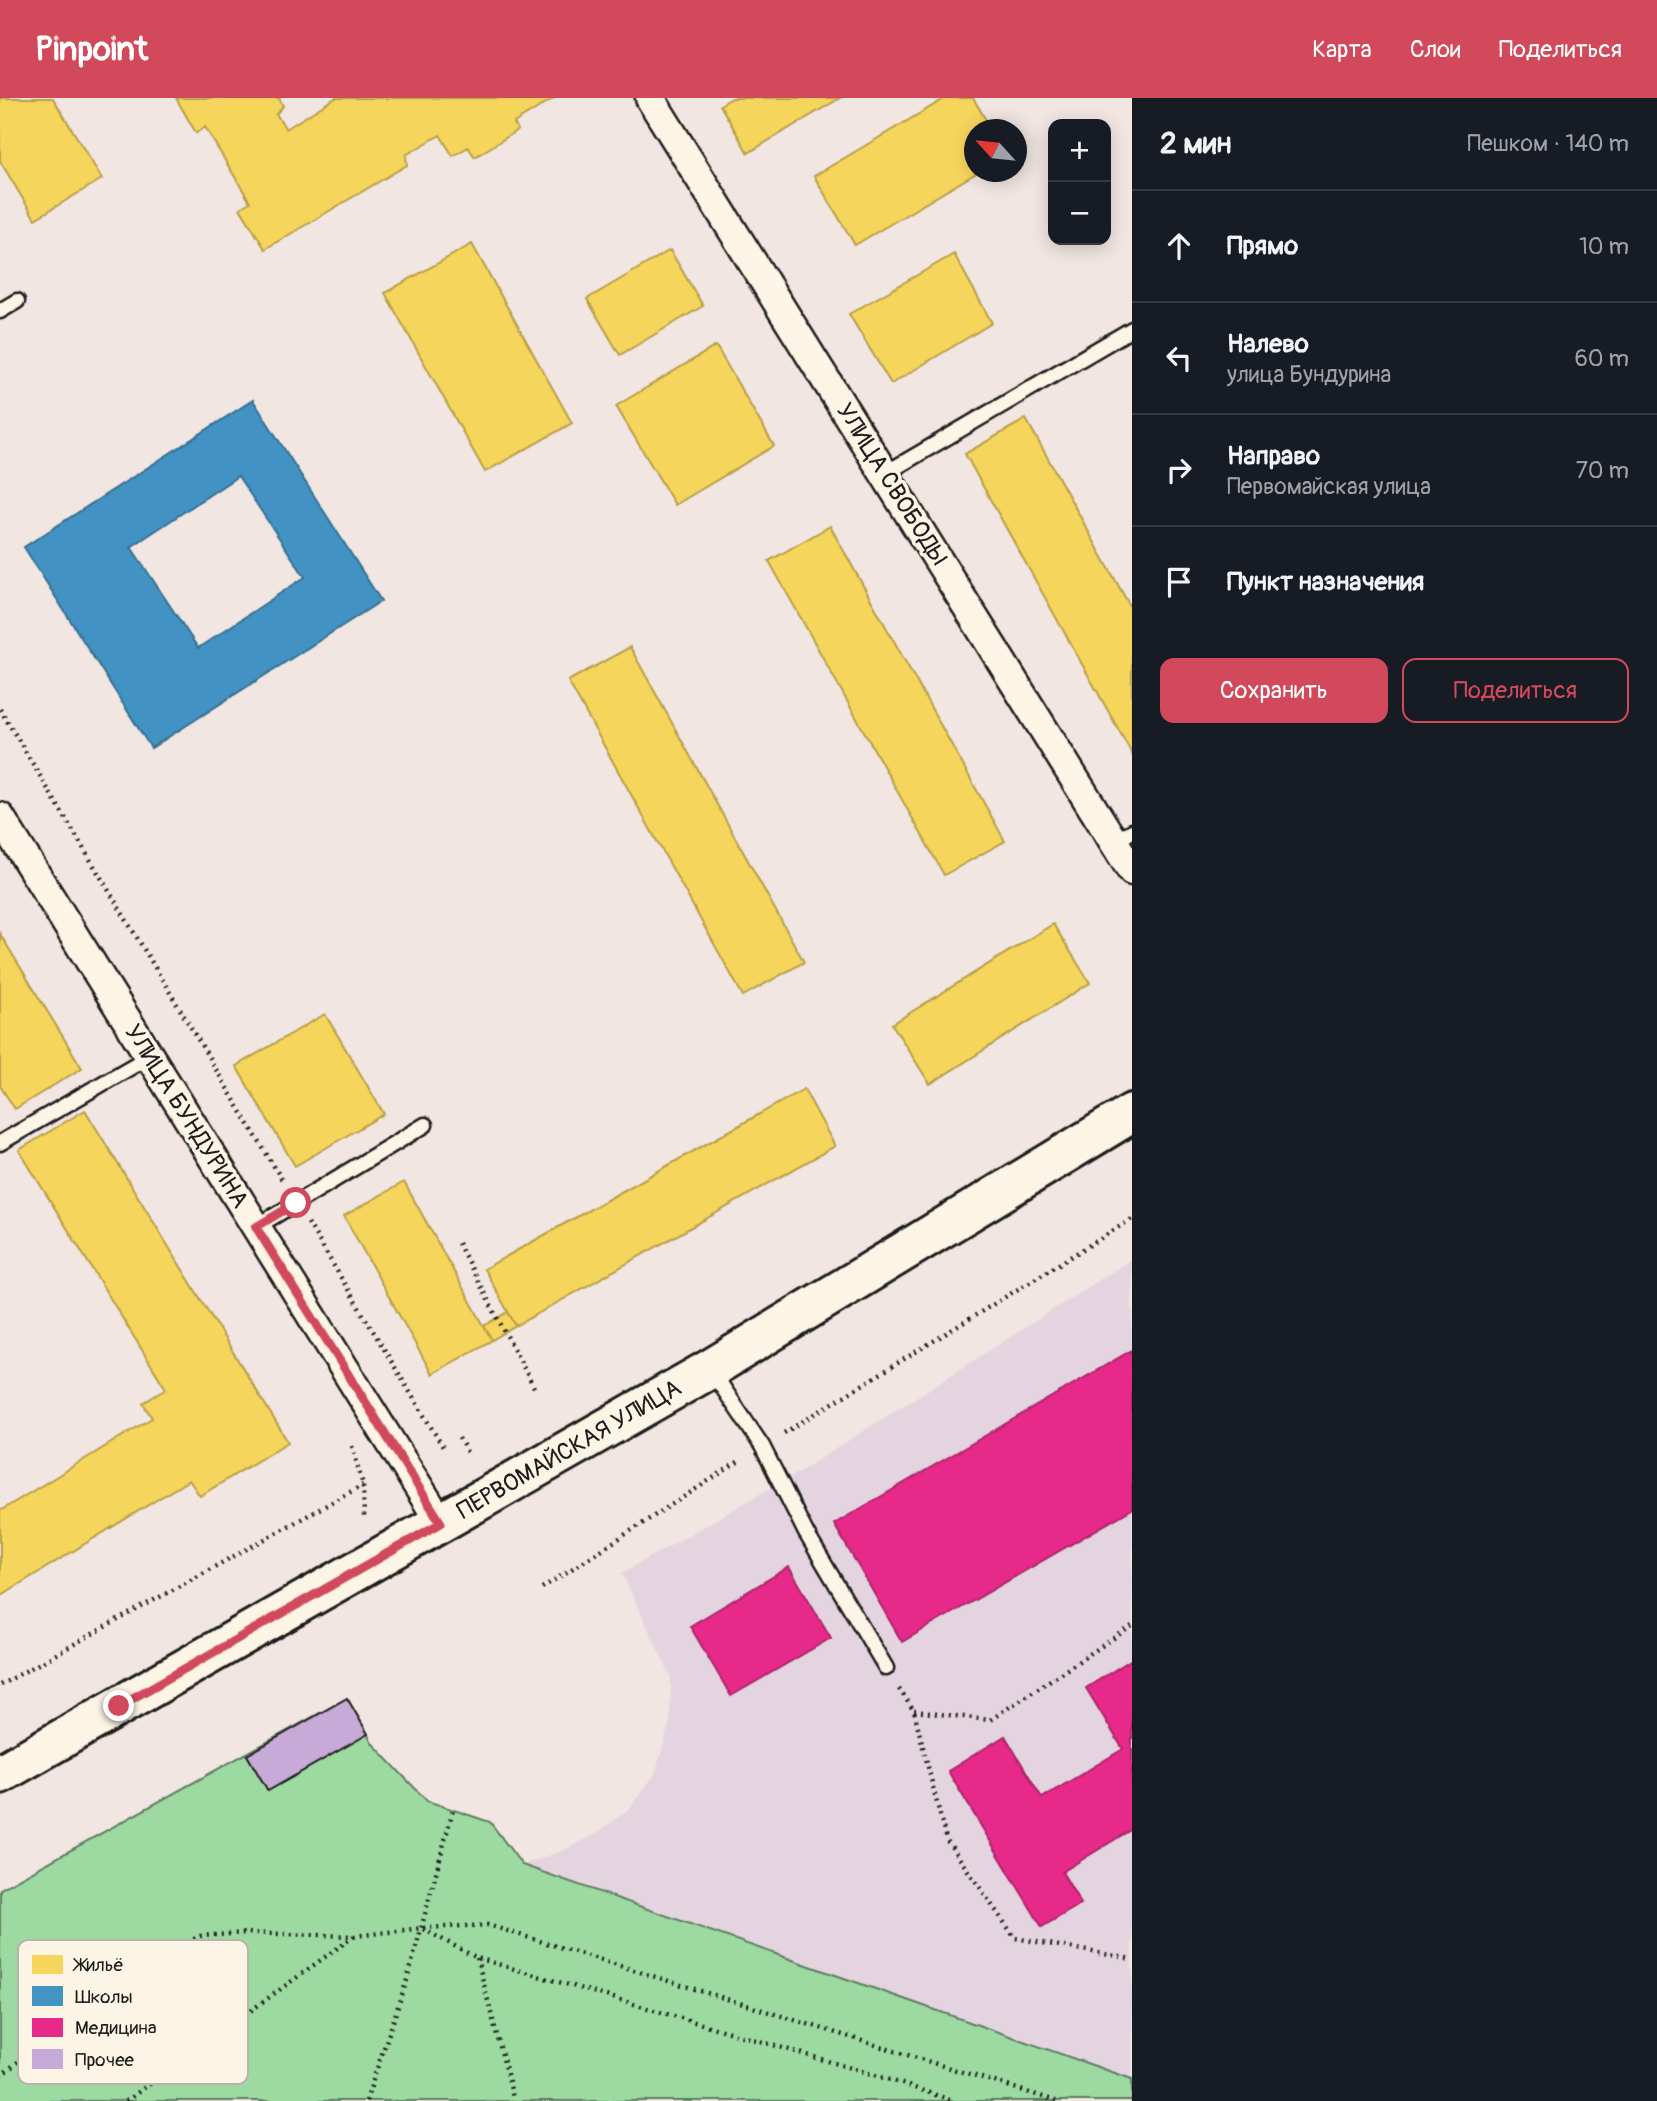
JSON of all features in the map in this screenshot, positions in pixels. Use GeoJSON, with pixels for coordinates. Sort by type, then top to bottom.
{"type":"FeatureCollection","features":[{"type":"Feature","properties":{"kind":"main road","name":"ПЕРВОМАЙСКАЯ УЛИЦА"},"geometry":{"type":"LineString","coordinates":[[0,1774],[710,1369],[1132,1113]]}},
{"type":"Feature","properties":{"kind":"street","name":"УЛИЦА СВОБОДЫ"},"geometry":{"type":"LineString","coordinates":[[650,98],[886,473],[1123,836],[1132,871]]}},
{"type":"Feature","properties":{"kind":"street","name":"УЛИЦА БУНДУРИНА"},"geometry":{"type":"LineString","coordinates":[[0,817],[441,1523]]}},
{"type":"Feature","properties":{"kind":"lane"},"geometry":{"type":"LineString","coordinates":[[0,311],[17,301]]}},
{"type":"Feature","properties":{"kind":"lane"},"geometry":{"type":"LineString","coordinates":[[886,473],[1132,329]]}},
{"type":"Feature","properties":{"kind":"lane"},"geometry":{"type":"LineString","coordinates":[[0,1143],[150,1056]]}},
{"type":"Feature","properties":{"kind":"lane"},"geometry":{"type":"LineString","coordinates":[[256,1227],[425,1125]]}},
{"type":"Feature","properties":{"kind":"lane"},"geometry":{"type":"LineString","coordinates":[[710,1369],[762,1446],[806,1534],[886,1668]]}},
{"type":"Feature","properties":{"kind":"path"},"geometry":{"type":"LineString","coordinates":[[0,709],[443,1447]]}},
{"type":"Feature","properties":{"kind":"path"},"geometry":{"type":"LineString","coordinates":[[542,1588],[762,1446],[1132,1219]]}},
{"type":"Feature","properties":{"kind":"path"},"geometry":{"type":"LineString","coordinates":[[458,1243],[536,1391]]}},
{"type":"Feature","properties":{"kind":"path"},"geometry":{"type":"LineString","coordinates":[[349,1435],[363,1485],[365,1517]]}},
{"type":"Feature","properties":{"kind":"path"},"geometry":{"type":"LineString","coordinates":[[459,1438],[468,1454]]}},
{"type":"Feature","properties":{"kind":"path"},"geometry":{"type":"LineString","coordinates":[[0,1685],[363,1485]]}},
{"type":"Feature","properties":{"kind":"path"},"geometry":{"type":"LineString","coordinates":[[914,1711],[990,1720],[1132,1626]]}},
{"type":"Feature","properties":{"kind":"path"},"geometry":{"type":"LineString","coordinates":[[886,1668],[914,1711],[946,1839],[1014,1938],[1132,1959]]}},
{"type":"Feature","properties":{"kind":"path"},"geometry":{"type":"LineString","coordinates":[[366,2101],[408,1977],[453,1810]]}},
{"type":"Feature","properties":{"kind":"path"},"geometry":{"type":"LineString","coordinates":[[192,1940],[200,1936],[246,1933],[355,1936],[422,1928],[488,1926],[1056,2101]]}},
{"type":"Feature","properties":{"kind":"path"},"geometry":{"type":"LineString","coordinates":[[422,1928],[477,1958],[875,2075],[954,2101]]}},
{"type":"Feature","properties":{"kind":"path"},"geometry":{"type":"LineString","coordinates":[[248,2013],[355,1936]]}},
{"type":"Feature","properties":{"kind":"path"},"geometry":{"type":"LineString","coordinates":[[477,1958],[514,2101]]}},
{"type":"Feature","properties":{"kind":"path"},"geometry":{"type":"LineString","coordinates":[[0,2076],[18,2062]]}},
{"type":"Feature","properties":{"kind":"path"},"geometry":{"type":"LineString","coordinates":[[126,2101],[150,2084]]}},
{"type":"Feature","properties":{"kind":"shaded area"},"geometry":{"type":"Polygon","coordinates":[[[1132,1259],[1132,2079],[522,1865],[562,1851],[595,1835],[630,1808],[655,1774],[670,1721],[671,1677],[622,1573],[801,1471],[1132,1259]]]}},
{"type":"Feature","properties":{"kind":"green space"},"geometry":{"type":"Polygon","coordinates":[[[347,1698],[373,1744],[427,1801],[490,1822],[522,1865],[1132,2079],[1132,2101],[0,2101],[0,1889],[347,1698]]]}},
{"type":"Feature","properties":{"kind":"building: Жильё"},"geometry":{"type":"Polygon","coordinates":[[[0,98],[53,98],[102,179],[35,219],[0,161],[0,98]]]}},
{"type":"Feature","properties":{"kind":"building: Жильё"},"geometry":{"type":"Polygon","coordinates":[[[176,98],[279,98],[283,106],[276,114],[286,129],[335,98],[554,98],[514,123],[518,130],[475,157],[468,147],[453,156],[440,135],[406,155],[407,165],[265,249],[240,208],[250,202],[205,127],[196,133],[176,98]]]}},
{"type":"Feature","properties":{"kind":"building: Жильё"},"geometry":{"type":"Polygon","coordinates":[[[732,98],[840,98],[748,153],[720,105],[732,98]]]}},
{"type":"Feature","properties":{"kind":"building: Жильё"},"geometry":{"type":"Polygon","coordinates":[[[946,98],[973,98],[985,119],[964,119],[964,180],[855,245],[814,176],[946,98]]]}},
{"type":"Feature","properties":{"kind":"building: Жильё"},"geometry":{"type":"Polygon","coordinates":[[[472,244],[572,423],[485,472],[385,293],[472,244]]]}},
{"type":"Feature","properties":{"kind":"building: Жильё"},"geometry":{"type":"Polygon","coordinates":[[[670,250],[703,306],[620,355],[587,299],[670,250]]]}},
{"type":"Feature","properties":{"kind":"building: Жильё"},"geometry":{"type":"Polygon","coordinates":[[[954,254],[992,323],[891,384],[849,314],[954,254]]]}},
{"type":"Feature","properties":{"kind":"building: Жильё"},"geometry":{"type":"Polygon","coordinates":[[[716,346],[774,446],[675,505],[616,406],[716,346]]]}},
{"type":"Feature","properties":{"kind":"building: Жильё"},"geometry":{"type":"Polygon","coordinates":[[[1026,419],[1132,610],[1132,754],[965,454],[1026,419]]]}},
{"type":"Feature","properties":{"kind":"building: Жильё"},"geometry":{"type":"Polygon","coordinates":[[[830,526],[1005,841],[944,875],[769,561],[830,526]]]}},
{"type":"Feature","properties":{"kind":"building: Жильё"},"geometry":{"type":"Polygon","coordinates":[[[630,647],[804,962],[743,996],[568,681],[630,647]]]}},
{"type":"Feature","properties":{"kind":"building: Жильё"},"geometry":{"type":"Polygon","coordinates":[[[1053,924],[1090,983],[930,1084],[892,1024],[1053,924]]]}},
{"type":"Feature","properties":{"kind":"building: Жильё"},"geometry":{"type":"Polygon","coordinates":[[[0,934],[82,1068],[15,1109],[0,1086],[0,934]]]}},
{"type":"Feature","properties":{"kind":"building: Жильё"},"geometry":{"type":"Polygon","coordinates":[[[325,1014],[384,1114],[295,1166],[236,1066],[325,1014]]]}},
{"type":"Feature","properties":{"kind":"building: Жильё"},"geometry":{"type":"Polygon","coordinates":[[[804,1089],[835,1146],[516,1326],[484,1269],[804,1089]]]}},
{"type":"Feature","properties":{"kind":"building: Жильё"},"geometry":{"type":"Polygon","coordinates":[[[85,1110],[288,1442],[200,1496],[189,1480],[0,1596],[0,1511],[152,1418],[143,1403],[166,1389],[19,1150],[85,1110]]]}},
{"type":"Feature","properties":{"kind":"building: Жильё"},"geometry":{"type":"Polygon","coordinates":[[[404,1182],[492,1340],[432,1374],[344,1216],[404,1182]]]}},
{"type":"Feature","properties":{"kind":"building: Жильё"},"geometry":{"type":"Polygon","coordinates":[[[508,1312],[516,1326],[492,1340],[484,1326],[508,1312]]]}},
{"type":"Feature","properties":{"kind":"building: Школы"},"geometry":{"type":"Polygon","coordinates":[[[253,400],[381,601],[151,748],[24,547],[253,400]],[[238,476],[131,547],[198,648],[305,577],[238,476]]]}},
{"type":"Feature","properties":{"kind":"building: Медицина"},"geometry":{"type":"Polygon","coordinates":[[[1132,1350],[1132,1509],[902,1642],[834,1524],[1132,1350]]]}},
{"type":"Feature","properties":{"kind":"building: Медицина"},"geometry":{"type":"Polygon","coordinates":[[[789,1567],[831,1638],[731,1696],[690,1626],[789,1567]]]}},
{"type":"Feature","properties":{"kind":"building: Медицина"},"geometry":{"type":"Polygon","coordinates":[[[1132,1659],[1132,1829],[1062,1872],[1081,1904],[1042,1927],[948,1771],[1005,1736],[1042,1798],[1123,1749],[1086,1688],[1132,1659]]]}},
{"type":"Feature","properties":{"kind":"building: Прочее"},"geometry":{"type":"Polygon","coordinates":[[[347,1698],[368,1734],[268,1791],[247,1755],[347,1698]]]}},
{"type":"Feature","properties":{"kind":"route"},"geometry":{"type":"LineString","coordinates":[[119,1706],[441,1523],[256,1227],[296,1203]]}}]}
